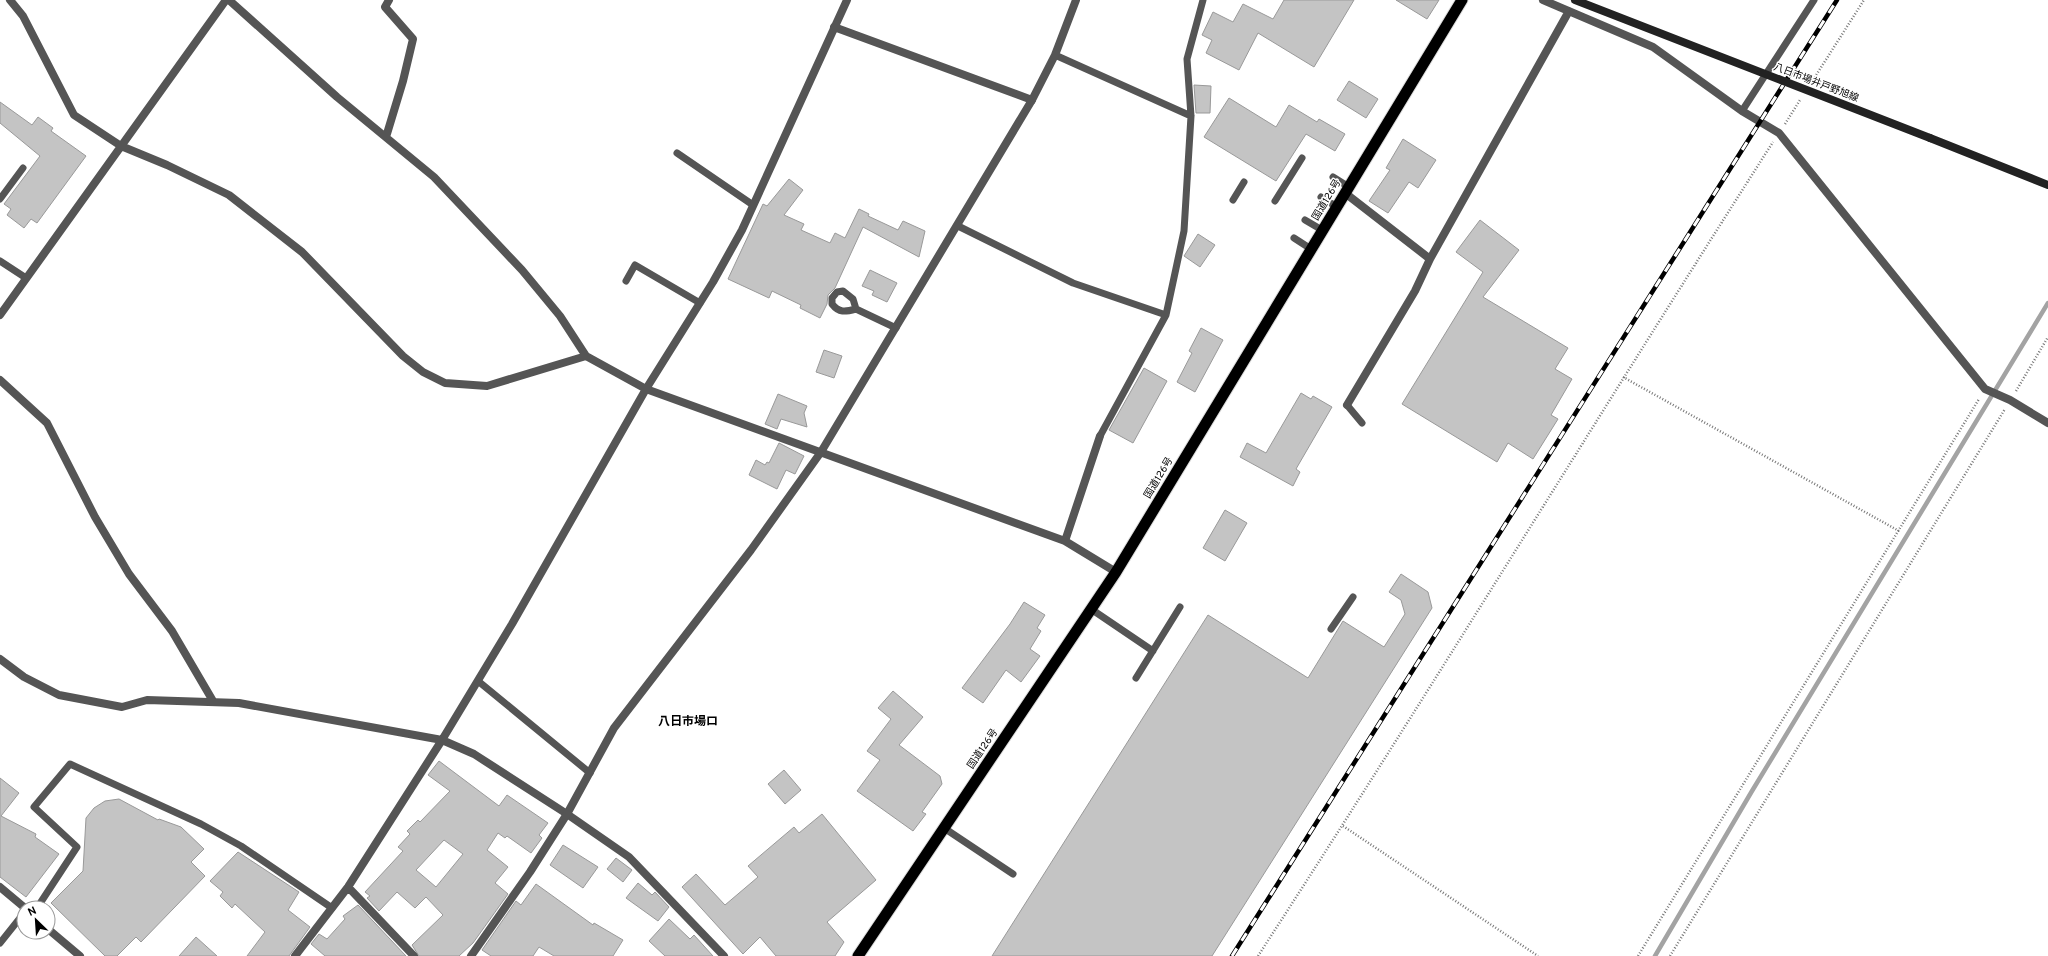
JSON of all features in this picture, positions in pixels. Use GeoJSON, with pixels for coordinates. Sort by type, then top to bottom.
{"type":"FeatureCollection","features":[{"type":"Feature","properties":{"kind":"highway","name":"国道126号"},"geometry":{"type":"LineString","coordinates":[[858,956],[1116,572],[1462,0]]}},
{"type":"Feature","properties":{"kind":"main road","name":"八日市場井戸野旭線"},"geometry":{"type":"LineString","coordinates":[[1575,0],[2048,185]]}},
{"type":"Feature","properties":{"kind":"street"},"geometry":{"type":"LineString","coordinates":[[10,0],[23,16],[74,115],[121,146],[167,165],[229,195],[302,252],[403,356],[423,372],[445,383],[487,386],[586,356]]}},
{"type":"Feature","properties":{"kind":"street"},"geometry":{"type":"LineString","coordinates":[[0,315],[226,0]]}},
{"type":"Feature","properties":{"kind":"street"},"geometry":{"type":"LineString","coordinates":[[229,0],[337,96],[434,177],[522,270],[560,316],[586,356],[646,390],[1065,541],[1116,572]]}},
{"type":"Feature","properties":{"kind":"street"},"geometry":{"type":"LineString","coordinates":[[386,137],[403,81],[413,39],[385,7],[389,0]]}},
{"type":"Feature","properties":{"kind":"street"},"geometry":{"type":"LineString","coordinates":[[295,956],[348,887],[442,740],[478,681],[646,390],[700,303],[742,230],[847,0]]}},
{"type":"Feature","properties":{"kind":"street"},"geometry":{"type":"LineString","coordinates":[[471,956],[530,872],[567,814],[614,728],[751,550],[821,452],[958,226],[1032,100],[1055,55],[1076,0]]}},
{"type":"Feature","properties":{"kind":"street"},"geometry":{"type":"LineString","coordinates":[[1543,0],[1653,47],[1742,111],[1779,133],[1985,389],[2010,400],[2048,423]]}},
{"type":"Feature","properties":{"kind":"street"},"geometry":{"type":"LineString","coordinates":[[1347,405],[1415,291],[1430,259],[1569,11]]}},
{"type":"Feature","properties":{"kind":"street"},"geometry":{"type":"LineString","coordinates":[[834,26],[1032,100]]}},
{"type":"Feature","properties":{"kind":"street"},"geometry":{"type":"LineString","coordinates":[[1347,190],[1430,259]]}},
{"type":"Feature","properties":{"kind":"street"},"geometry":{"type":"LineString","coordinates":[[0,380],[47,422],[95,517],[128,574],[172,631],[213,701]]}},
{"type":"Feature","properties":{"kind":"street"},"geometry":{"type":"LineString","coordinates":[[1065,541],[1100,436]]}},
{"type":"Feature","properties":{"kind":"street"},"geometry":{"type":"LineString","coordinates":[[0,659],[24,677],[59,695],[122,707],[148,700],[238,703],[442,740],[474,754],[567,814],[629,857],[724,956]]}},
{"type":"Feature","properties":{"kind":"street"},"geometry":{"type":"LineString","coordinates":[[0,887],[16,900]]}},
{"type":"Feature","properties":{"kind":"street"},"geometry":{"type":"LineString","coordinates":[[348,887],[414,956]]}},
{"type":"Feature","properties":{"kind":"street"},"geometry":{"type":"LineString","coordinates":[[56,936],[80,956]]}},
{"type":"Feature","properties":{"kind":"lane"},"geometry":{"type":"LineString","coordinates":[[1100,436],[1166,315],[1184,231],[1191,116],[1187,59],[1204,0]]}},
{"type":"Feature","properties":{"kind":"lane"},"geometry":{"type":"LineString","coordinates":[[1742,111],[1814,0]]}},
{"type":"Feature","properties":{"kind":"lane"},"geometry":{"type":"LineString","coordinates":[[1055,55],[1191,116]]}},
{"type":"Feature","properties":{"kind":"lane"},"geometry":{"type":"LineString","coordinates":[[678,153],[754,205]]}},
{"type":"Feature","properties":{"kind":"lane"},"geometry":{"type":"LineString","coordinates":[[1275,201],[1302,158]]}},
{"type":"Feature","properties":{"kind":"lane"},"geometry":{"type":"LineString","coordinates":[[0,199],[23,168]]}},
{"type":"Feature","properties":{"kind":"lane"},"geometry":{"type":"LineString","coordinates":[[1333,177],[1347,190]]}},
{"type":"Feature","properties":{"kind":"lane"},"geometry":{"type":"LineString","coordinates":[[1233,200],[1244,182]]}},
{"type":"Feature","properties":{"kind":"lane"},"geometry":{"type":"LineString","coordinates":[[1321,197],[1337,207]]}},
{"type":"Feature","properties":{"kind":"lane"},"geometry":{"type":"LineString","coordinates":[[1306,220],[1322,230]]}},
{"type":"Feature","properties":{"kind":"lane"},"geometry":{"type":"LineString","coordinates":[[958,226],[1074,283],[1166,315]]}},
{"type":"Feature","properties":{"kind":"lane"},"geometry":{"type":"LineString","coordinates":[[1294,238],[1311,249]]}},
{"type":"Feature","properties":{"kind":"lane"},"geometry":{"type":"LineString","coordinates":[[0,261],[26,278]]}},
{"type":"Feature","properties":{"kind":"lane"},"geometry":{"type":"LineString","coordinates":[[626,281],[635,265],[700,303]]}},
{"type":"Feature","properties":{"kind":"lane"},"geometry":{"type":"LineString","coordinates":[[856,309],[896,328]]}},
{"type":"Feature","properties":{"kind":"lane"},"geometry":{"type":"LineString","coordinates":[[1347,405],[1362,423]]}},
{"type":"Feature","properties":{"kind":"lane"},"geometry":{"type":"LineString","coordinates":[[1331,629],[1353,597]]}},
{"type":"Feature","properties":{"kind":"lane"},"geometry":{"type":"LineString","coordinates":[[1136,678],[1180,606]]}},
{"type":"Feature","properties":{"kind":"lane"},"geometry":{"type":"LineString","coordinates":[[1091,609],[1153,651]]}},
{"type":"Feature","properties":{"kind":"lane"},"geometry":{"type":"LineString","coordinates":[[478,681],[590,773]]}},
{"type":"Feature","properties":{"kind":"lane"},"geometry":{"type":"LineString","coordinates":[[42,900],[77,847],[34,807],[70,764],[201,824],[241,846],[332,908]]}},
{"type":"Feature","properties":{"kind":"lane"},"geometry":{"type":"LineString","coordinates":[[944,828],[1013,874]]}},
{"type":"Feature","properties":{"kind":"lane"},"geometry":{"type":"LineString","coordinates":[[0,943],[16,923]]}},
{"type":"Feature","properties":{"kind":"path"},"geometry":{"type":"LineString","coordinates":[[1809,86],[1864,0]]}},
{"type":"Feature","properties":{"kind":"path"},"geometry":{"type":"LineString","coordinates":[[1258,956],[1343,826],[1623,377],[1804,93]]}},
{"type":"Feature","properties":{"kind":"path"},"geometry":{"type":"LineString","coordinates":[[1670,956],[2048,337]]}},
{"type":"Feature","properties":{"kind":"path"},"geometry":{"type":"LineString","coordinates":[[1623,377],[1899,531]]}},
{"type":"Feature","properties":{"kind":"path"},"geometry":{"type":"LineString","coordinates":[[1638,956],[1985,389]]}},
{"type":"Feature","properties":{"kind":"path"},"geometry":{"type":"LineString","coordinates":[[1343,826],[1538,956]]}},
{"type":"Feature","properties":{"kind":"building"},"geometry":{"type":"Polygon","coordinates":[[[1284,0],[1354,0],[1314,67],[1258,33],[1239,70],[1206,53],[1212,40],[1202,35],[1213,12],[1233,22],[1243,4],[1273,19],[1284,0]]]}},
{"type":"Feature","properties":{"kind":"building"},"geometry":{"type":"Polygon","coordinates":[[[1396,0],[1439,0],[1427,19],[1396,0]]]}},
{"type":"Feature","properties":{"kind":"building"},"geometry":{"type":"Polygon","coordinates":[[[1349,81],[1378,99],[1366,118],[1337,100],[1349,81]]]}},
{"type":"Feature","properties":{"kind":"building"},"geometry":{"type":"Polygon","coordinates":[[[1194,85],[1211,86],[1210,113],[1196,113],[1194,85]]]}},
{"type":"Feature","properties":{"kind":"building"},"geometry":{"type":"Polygon","coordinates":[[[1229,98],[1276,127],[1289,105],[1317,122],[1319,119],[1345,134],[1335,151],[1306,134],[1276,181],[1204,137],[1229,98]]]}},
{"type":"Feature","properties":{"kind":"building"},"geometry":{"type":"Polygon","coordinates":[[[0,102],[32,125],[38,117],[53,128],[51,131],[86,156],[37,223],[31,219],[24,228],[7,215],[11,209],[4,204],[40,156],[0,123],[0,102]]]}},
{"type":"Feature","properties":{"kind":"building"},"geometry":{"type":"Polygon","coordinates":[[[1403,139],[1436,160],[1418,188],[1409,182],[1388,213],[1369,201],[1390,170],[1386,168],[1403,139]]]}},
{"type":"Feature","properties":{"kind":"building"},"geometry":{"type":"Polygon","coordinates":[[[789,179],[803,190],[784,215],[804,224],[801,230],[830,243],[835,233],[845,238],[859,209],[869,214],[868,216],[898,230],[903,221],[925,231],[919,257],[863,227],[835,288],[828,295],[827,304],[820,318],[800,308],[801,305],[772,291],[769,298],[728,279],[763,204],[767,206],[789,179]]]}},
{"type":"Feature","properties":{"kind":"building"},"geometry":{"type":"Polygon","coordinates":[[[1480,220],[1519,250],[1483,297],[1568,348],[1555,369],[1572,379],[1551,415],[1558,419],[1533,459],[1508,443],[1497,462],[1402,404],[1483,272],[1456,252],[1480,220]]]}},
{"type":"Feature","properties":{"kind":"building"},"geometry":{"type":"Polygon","coordinates":[[[1198,234],[1215,245],[1200,267],[1184,256],[1198,234]]]}},
{"type":"Feature","properties":{"kind":"building"},"geometry":{"type":"Polygon","coordinates":[[[870,270],[897,283],[887,302],[872,295],[874,291],[862,286],[870,270]]]}},
{"type":"Feature","properties":{"kind":"building"},"geometry":{"type":"Polygon","coordinates":[[[1201,328],[1223,340],[1195,392],[1177,382],[1192,353],[1189,351],[1201,328]]]}},
{"type":"Feature","properties":{"kind":"building"},"geometry":{"type":"Polygon","coordinates":[[[824,350],[842,356],[834,378],[816,372],[824,350]]]}},
{"type":"Feature","properties":{"kind":"building"},"geometry":{"type":"Polygon","coordinates":[[[1144,368],[1167,381],[1133,443],[1109,430],[1144,368]]]}},
{"type":"Feature","properties":{"kind":"building"},"geometry":{"type":"Polygon","coordinates":[[[1301,393],[1311,399],[1313,396],[1332,407],[1296,469],[1300,472],[1293,486],[1240,457],[1247,443],[1266,453],[1301,393]]]}},
{"type":"Feature","properties":{"kind":"building"},"geometry":{"type":"Polygon","coordinates":[[[778,394],[807,406],[804,413],[807,427],[781,419],[777,429],[765,424],[778,394]]]}},
{"type":"Feature","properties":{"kind":"building"},"geometry":{"type":"Polygon","coordinates":[[[779,443],[804,456],[795,474],[786,470],[777,489],[749,475],[756,460],[765,465],[767,462],[769,463],[779,443]]]}},
{"type":"Feature","properties":{"kind":"building"},"geometry":{"type":"Polygon","coordinates":[[[1225,510],[1247,523],[1225,561],[1203,548],[1225,510]]]}},
{"type":"Feature","properties":{"kind":"building"},"geometry":{"type":"Polygon","coordinates":[[[1401,574],[1428,592],[1432,608],[1212,956],[992,956],[1208,615],[1308,678],[1343,621],[1384,647],[1405,614],[1401,600],[1389,592],[1401,574]]]}},
{"type":"Feature","properties":{"kind":"building"},"geometry":{"type":"Polygon","coordinates":[[[1024,602],[1045,615],[1037,628],[1041,631],[1030,649],[1040,656],[1021,682],[1006,670],[983,703],[962,688],[1010,624],[1024,602]]]}},
{"type":"Feature","properties":{"kind":"building"},"geometry":{"type":"Polygon","coordinates":[[[893,691],[923,717],[899,745],[940,776],[942,784],[922,812],[926,814],[913,831],[857,791],[880,760],[867,751],[891,719],[878,708],[893,691]]]}},
{"type":"Feature","properties":{"kind":"building"},"geometry":{"type":"Polygon","coordinates":[[[439,761],[499,806],[507,795],[548,823],[539,835],[542,838],[531,853],[507,836],[505,838],[498,833],[487,850],[508,867],[495,883],[508,894],[473,943],[459,956],[419,956],[412,945],[443,915],[426,897],[415,908],[397,892],[379,911],[367,898],[370,896],[365,892],[403,851],[398,847],[410,834],[407,831],[418,820],[420,822],[450,791],[428,775],[439,761]],[[444,840],[416,870],[436,887],[463,854],[444,840]]]}},
{"type":"Feature","properties":{"kind":"building"},"geometry":{"type":"Polygon","coordinates":[[[784,770],[801,790],[785,804],[768,784],[784,770]]]}},
{"type":"Feature","properties":{"kind":"building"},"geometry":{"type":"Polygon","coordinates":[[[0,778],[19,793],[1,816],[36,834],[35,837],[59,854],[26,897],[0,877],[0,778]]]}},
{"type":"Feature","properties":{"kind":"building"},"geometry":{"type":"Polygon","coordinates":[[[119,799],[158,820],[159,819],[181,827],[204,849],[191,862],[205,876],[141,942],[136,937],[117,956],[105,956],[56,908],[56,900],[54,900],[83,871],[86,818],[94,808],[105,801],[119,799]]]}},
{"type":"Feature","properties":{"kind":"building"},"geometry":{"type":"Polygon","coordinates":[[[822,814],[876,880],[827,922],[844,942],[835,956],[776,956],[760,937],[743,954],[682,887],[696,874],[725,905],[758,877],[748,866],[794,827],[799,833],[822,814]]]}},
{"type":"Feature","properties":{"kind":"building"},"geometry":{"type":"Polygon","coordinates":[[[563,845],[598,867],[583,888],[550,865],[563,845]]]}},
{"type":"Feature","properties":{"kind":"building"},"geometry":{"type":"Polygon","coordinates":[[[238,852],[299,892],[288,910],[310,927],[289,956],[247,956],[265,932],[235,904],[232,908],[220,896],[223,892],[210,881],[238,852]]]}},
{"type":"Feature","properties":{"kind":"building"},"geometry":{"type":"Polygon","coordinates":[[[616,858],[632,870],[623,882],[607,869],[616,858]]]}},
{"type":"Feature","properties":{"kind":"building"},"geometry":{"type":"Polygon","coordinates":[[[638,883],[652,895],[655,892],[669,907],[658,921],[626,898],[638,883]]]}},
{"type":"Feature","properties":{"kind":"building"},"geometry":{"type":"Polygon","coordinates":[[[536,884],[593,925],[594,923],[623,940],[613,956],[554,956],[539,947],[533,956],[491,956],[482,950],[516,901],[521,905],[536,884]]]}},
{"type":"Feature","properties":{"kind":"building"},"geometry":{"type":"Polygon","coordinates":[[[358,905],[406,956],[325,956],[311,944],[319,934],[327,939],[345,919],[343,916],[358,905]]]}},
{"type":"Feature","properties":{"kind":"building"},"geometry":{"type":"Polygon","coordinates":[[[669,919],[690,939],[694,935],[713,956],[665,956],[649,941],[669,919]]]}},
{"type":"Feature","properties":{"kind":"building"},"geometry":{"type":"Polygon","coordinates":[[[196,937],[217,956],[179,956],[196,937]]]}},
{"type":"Feature","properties":{"kind":"waterway"},"geometry":{"type":"LineString","coordinates":[[1655,956],[1752,791],[2048,303]]}},
{"type":"Feature","properties":{"kind":"railway"},"geometry":{"type":"LineString","coordinates":[[1232,956],[1837,0]]}},
{"type":"Feature","properties":{"kind":"district","name":"八日市場ロ"},"geometry":{"type":"Point","coordinates":[688,722]}}]}
